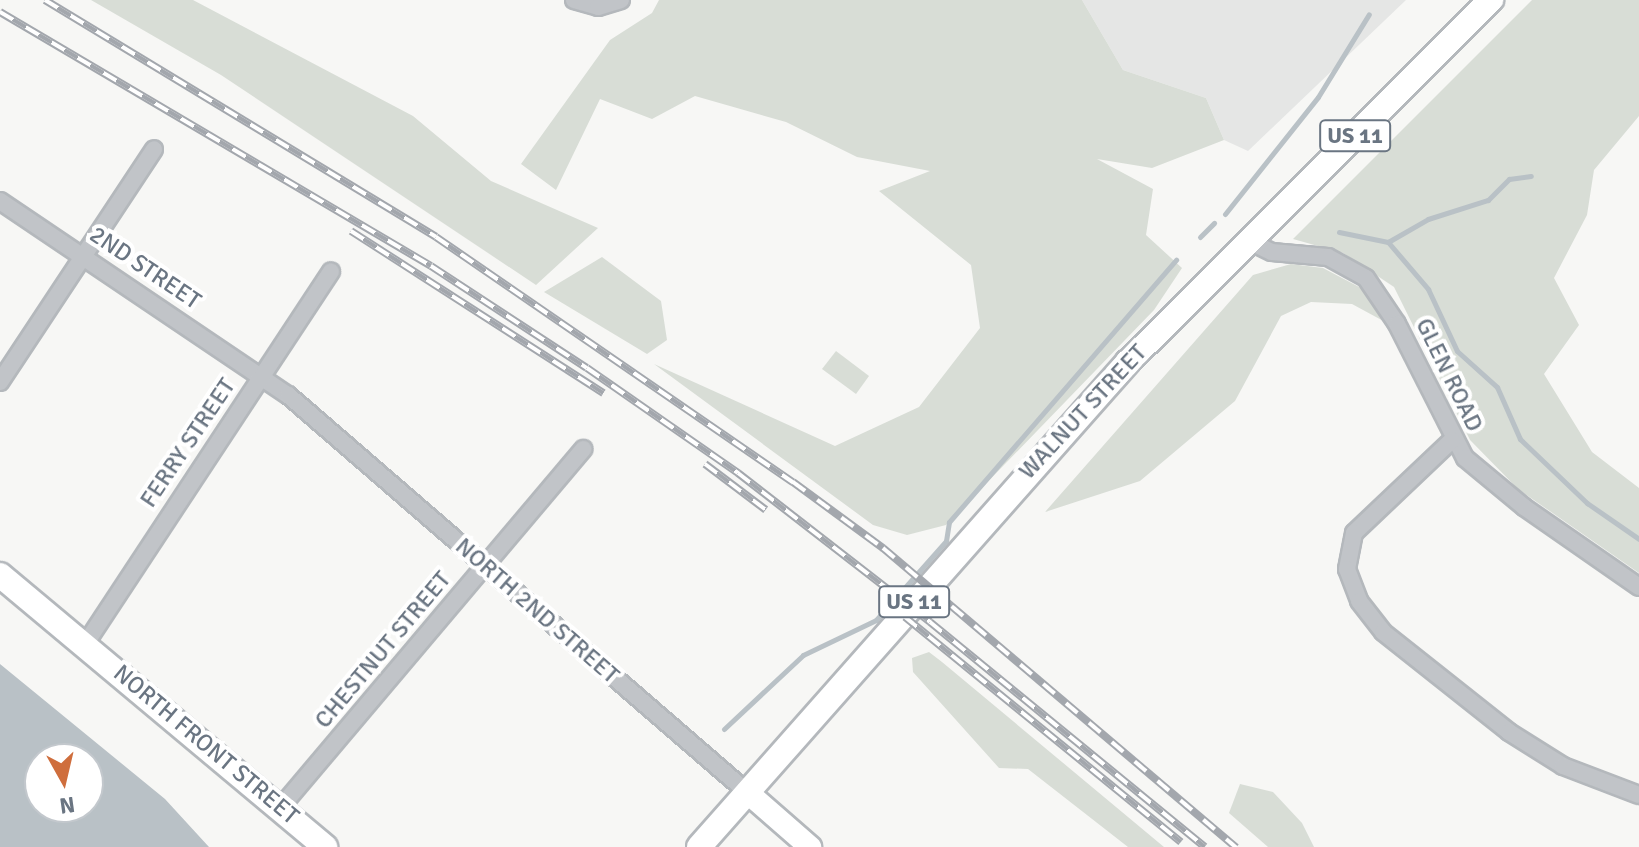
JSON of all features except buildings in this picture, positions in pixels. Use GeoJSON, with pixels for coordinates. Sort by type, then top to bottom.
{"type":"FeatureCollection","features":[{"type":"Feature","properties":{"kind":"main road","name":"WALNUT STREET"},"geometry":{"type":"LineString","coordinates":[[699,847],[1064,431],[1491,0]]}},
{"type":"Feature","properties":{"kind":"main road","name":"NORTH FRONT STREET"},"geometry":{"type":"LineString","coordinates":[[0,575],[86,643],[325,847]]}},
{"type":"Feature","properties":{"kind":"street"},"geometry":{"type":"LineString","coordinates":[[574,0],[598,7],[621,0]]}},
{"type":"Feature","properties":{"kind":"street"},"geometry":{"type":"LineString","coordinates":[[0,382],[154,149]]}},
{"type":"Feature","properties":{"kind":"street","name":"2ND STREET"},"geometry":{"type":"LineString","coordinates":[[0,201],[263,375]]}},
{"type":"Feature","properties":{"kind":"street","name":"GLEN ROAD"},"geometry":{"type":"LineString","coordinates":[[1249,241],[1272,252],[1328,257],[1366,278],[1397,324],[1452,440],[1524,507],[1639,587]]}},
{"type":"Feature","properties":{"kind":"street","name":"FERRY STREET"},"geometry":{"type":"LineString","coordinates":[[86,643],[331,272]]}},
{"type":"Feature","properties":{"kind":"street","name":"NORTH 2ND STREET"},"geometry":{"type":"LineString","coordinates":[[263,375],[810,847]]}},
{"type":"Feature","properties":{"kind":"street"},"geometry":{"type":"LineString","coordinates":[[1452,440],[1354,533],[1347,569],[1359,601],[1383,632],[1509,732],[1563,766],[1639,795]]}},
{"type":"Feature","properties":{"kind":"street","name":"CHESTNUT STREET"},"geometry":{"type":"LineString","coordinates":[[280,808],[583,449]]}},
{"type":"Feature","properties":{"kind":"shaded area"},"geometry":{"type":"Polygon","coordinates":[[[91,0],[193,0],[413,116],[491,181],[598,228],[536,285],[221,75],[91,0]]]}},
{"type":"Feature","properties":{"kind":"shaded area"},"geometry":{"type":"Polygon","coordinates":[[[659,0],[1082,0],[1123,70],[1206,98],[1224,140],[1152,168],[1097,159],[1153,189],[1146,235],[1182,268],[1154,310],[946,525],[907,535],[873,525],[654,364],[835,446],[919,407],[980,328],[971,265],[879,191],[930,171],[857,157],[786,122],[695,96],[652,119],[600,99],[556,190],[521,164],[610,40],[652,13],[659,0]]]}},
{"type":"Feature","properties":{"kind":"shaded area"},"geometry":{"type":"Polygon","coordinates":[[[1082,0],[1406,0],[1248,151],[1224,140],[1206,98],[1123,70],[1082,0]]]}},
{"type":"Feature","properties":{"kind":"shaded area"},"geometry":{"type":"Polygon","coordinates":[[[1532,0],[1639,0],[1639,116],[1594,170],[1587,215],[1554,278],[1579,325],[1544,374],[1592,452],[1639,488],[1639,573],[1518,489],[1470,440],[1394,287],[1343,253],[1293,239],[1532,0]]]}},
{"type":"Feature","properties":{"kind":"shaded area"},"geometry":{"type":"Polygon","coordinates":[[[602,257],[661,301],[667,340],[647,354],[544,292],[602,257]]]}},
{"type":"Feature","properties":{"kind":"shaded area"},"geometry":{"type":"Polygon","coordinates":[[[1291,264],[1323,268],[1361,288],[1387,323],[1352,304],[1311,302],[1281,316],[1235,401],[1140,481],[1045,512],[1253,275],[1291,264]]]}},
{"type":"Feature","properties":{"kind":"shaded area"},"geometry":{"type":"Polygon","coordinates":[[[836,351],[869,376],[856,394],[822,369],[836,351]]]}},
{"type":"Feature","properties":{"kind":"shaded area"},"geometry":{"type":"Polygon","coordinates":[[[929,652],[1164,847],[1128,847],[1028,769],[999,768],[913,672],[912,658],[929,652]]]}},
{"type":"Feature","properties":{"kind":"shaded area"},"geometry":{"type":"Polygon","coordinates":[[[0,664],[97,743],[24,743],[24,823],[104,823],[104,749],[165,799],[209,847],[0,847],[0,664]]]}},
{"type":"Feature","properties":{"kind":"shaded area"},"geometry":{"type":"Polygon","coordinates":[[[1240,784],[1273,792],[1302,823],[1314,847],[1268,847],[1229,813],[1240,784]]]}},
{"type":"Feature","properties":{"kind":"waterway"},"geometry":{"type":"LineString","coordinates":[[1225,214],[1318,97],[1369,14]]}},
{"type":"Feature","properties":{"kind":"waterway"},"geometry":{"type":"LineString","coordinates":[[1388,242],[1428,219],[1488,200],[1509,179],[1531,176]]}},
{"type":"Feature","properties":{"kind":"waterway"},"geometry":{"type":"LineString","coordinates":[[1200,237],[1214,223]]}},
{"type":"Feature","properties":{"kind":"waterway"},"geometry":{"type":"LineString","coordinates":[[1339,232],[1388,242],[1428,289],[1457,351],[1497,387],[1520,439],[1587,503],[1639,539]]}},
{"type":"Feature","properties":{"kind":"waterway"},"geometry":{"type":"LineString","coordinates":[[724,729],[803,655],[876,620],[946,541],[949,522],[1176,260]]}},
{"type":"Feature","properties":{"kind":"railway"},"geometry":{"type":"LineString","coordinates":[[45,0],[436,237],[793,482],[883,548],[1236,847]]}},
{"type":"Feature","properties":{"kind":"railway"},"geometry":{"type":"LineString","coordinates":[[0,12],[431,266],[587,368],[738,473],[930,622],[1205,847]]}},
{"type":"Feature","properties":{"kind":"railway"},"geometry":{"type":"LineString","coordinates":[[351,231],[603,393]]}},
{"type":"Feature","properties":{"kind":"railway"},"geometry":{"type":"LineString","coordinates":[[705,464],[766,510]]}},
{"type":"Feature","properties":{"kind":"railway"},"geometry":{"type":"LineString","coordinates":[[905,617],[1181,842]]}}]}
